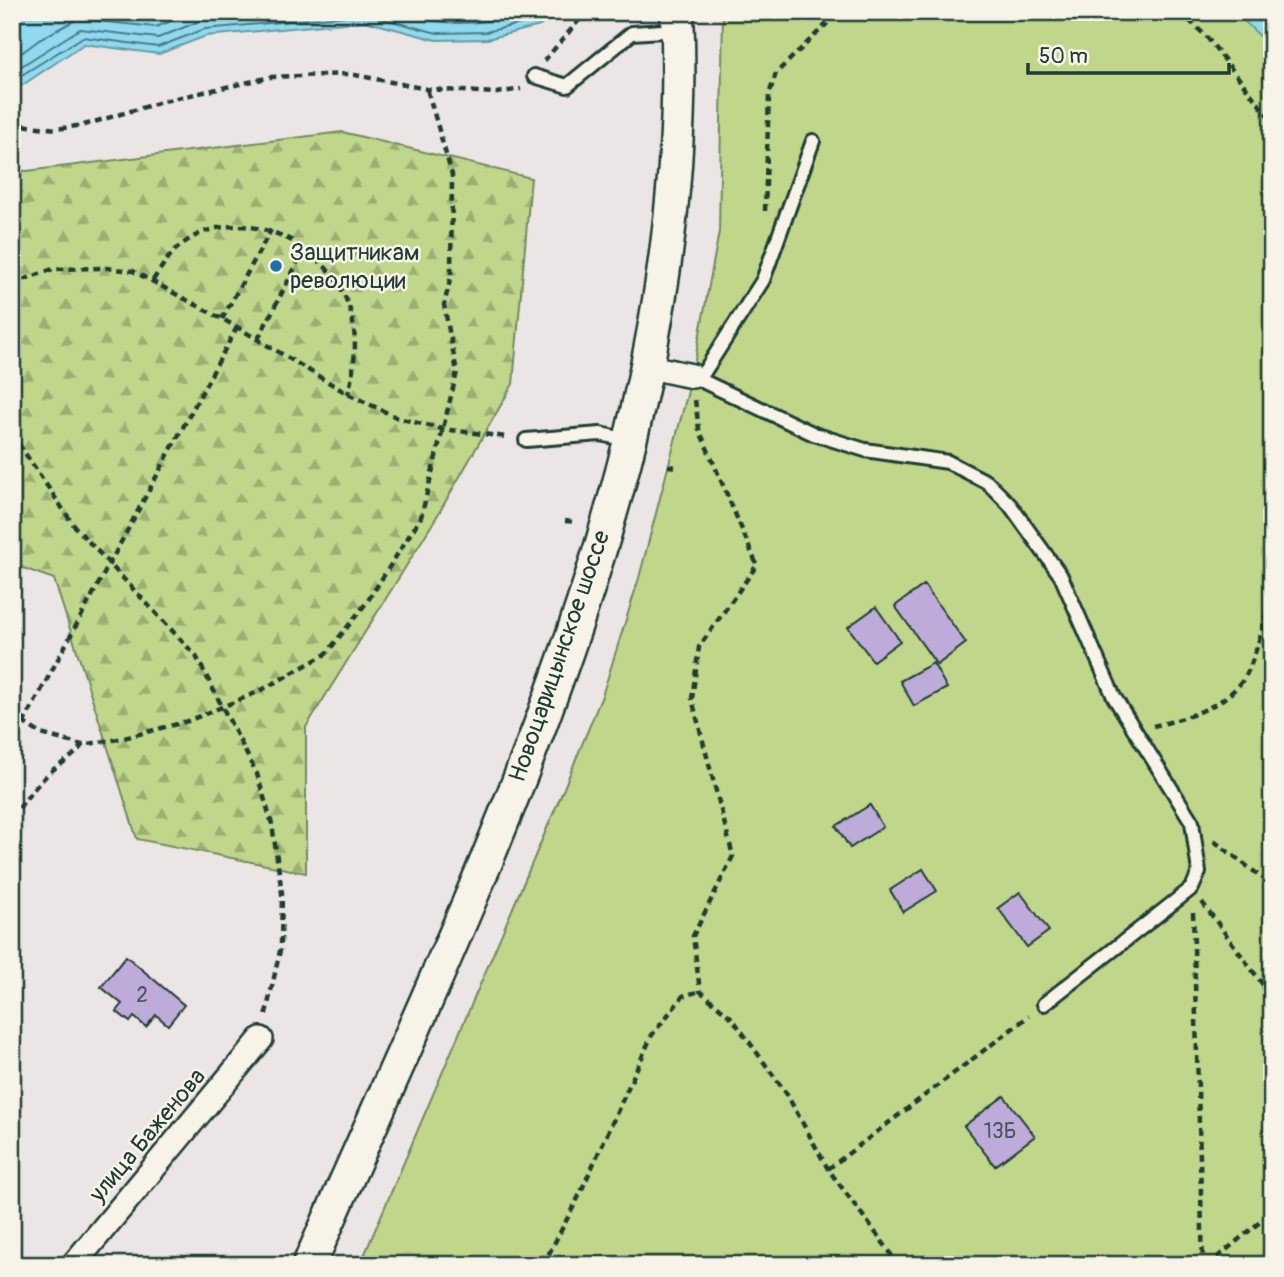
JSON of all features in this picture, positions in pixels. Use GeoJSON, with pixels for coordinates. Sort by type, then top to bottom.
{"type":"FeatureCollection","features":[{"type":"Feature","properties":{"kind":"main road","name":"Новоцарицынское шоссе"},"geometry":{"type":"LineString","coordinates":[[309,1265],[467,904],[552,689],[601,539],[629,440],[657,302],[674,178],[678,21]]}},
{"type":"Feature","properties":{"kind":"street"},"geometry":{"type":"LineString","coordinates":[[645,366],[695,378]]}},
{"type":"Feature","properties":{"kind":"street","name":"улица Баженова"},"geometry":{"type":"LineString","coordinates":[[73,1265],[261,1039]]}},
{"type":"Feature","properties":{"kind":"lane"},"geometry":{"type":"LineString","coordinates":[[534,76],[567,86],[632,33],[678,21]]}},
{"type":"Feature","properties":{"kind":"lane"},"geometry":{"type":"LineString","coordinates":[[813,141],[763,280],[695,378],[814,434],[865,450],[948,462],[987,482],[1010,505],[1061,576],[1114,697],[1192,822],[1199,872],[1192,888],[1044,1004]]}},
{"type":"Feature","properties":{"kind":"lane"},"geometry":{"type":"LineString","coordinates":[[526,440],[600,434],[629,440]]}},
{"type":"Feature","properties":{"kind":"path"},"geometry":{"type":"LineString","coordinates":[[12,124],[56,129],[83,125],[168,100],[271,77],[351,74],[427,89],[498,93],[518,90],[534,76],[586,12]]}},
{"type":"Feature","properties":{"kind":"path"},"geometry":{"type":"LineString","coordinates":[[765,213],[769,95],[776,74],[839,12]]}},
{"type":"Feature","properties":{"kind":"path"},"geometry":{"type":"LineString","coordinates":[[1181,12],[1206,36],[1272,121]]}},
{"type":"Feature","properties":{"kind":"path"},"geometry":{"type":"LineString","coordinates":[[12,715],[41,733],[82,745],[124,738],[188,721],[258,692],[326,654],[367,602],[421,517],[457,372],[444,305],[451,276],[452,175],[427,89]]}},
{"type":"Feature","properties":{"kind":"path"},"geometry":{"type":"LineString","coordinates":[[153,280],[179,246],[202,233],[247,225],[271,230],[304,250],[328,269],[346,299],[355,329],[356,362],[348,394]]}},
{"type":"Feature","properties":{"kind":"path"},"geometry":{"type":"LineString","coordinates":[[222,319],[271,230]]}},
{"type":"Feature","properties":{"kind":"path"},"geometry":{"type":"LineString","coordinates":[[258,340],[304,250]]}},
{"type":"Feature","properties":{"kind":"path"},"geometry":{"type":"LineString","coordinates":[[12,284],[53,269],[107,268],[134,271],[237,327],[348,394],[398,418],[442,429],[526,440]]}},
{"type":"Feature","properties":{"kind":"path"},"geometry":{"type":"LineString","coordinates":[[23,724],[237,327]]}},
{"type":"Feature","properties":{"kind":"path"},"geometry":{"type":"LineString","coordinates":[[695,378],[699,429],[757,565],[699,648],[692,699],[733,856],[693,936],[700,992],[732,1018],[786,1093],[828,1169],[890,1252],[895,1265]]}},
{"type":"Feature","properties":{"kind":"path"},"geometry":{"type":"LineString","coordinates":[[12,434],[75,527],[196,656],[257,774],[272,824],[282,893],[281,946],[261,1039]]}},
{"type":"Feature","properties":{"kind":"path"},"geometry":{"type":"LineString","coordinates":[[668,466],[678,467]]}},
{"type":"Feature","properties":{"kind":"path"},"geometry":{"type":"LineString","coordinates":[[565,520],[576,522]]}},
{"type":"Feature","properties":{"kind":"path"},"geometry":{"type":"LineString","coordinates":[[1135,730],[1193,715],[1214,705],[1241,683],[1269,603]]}},
{"type":"Feature","properties":{"kind":"path"},"geometry":{"type":"LineString","coordinates":[[12,818],[30,793],[51,772],[76,754],[82,745]]}},
{"type":"Feature","properties":{"kind":"path"},"geometry":{"type":"LineString","coordinates":[[1192,822],[1272,885]]}},
{"type":"Feature","properties":{"kind":"path"},"geometry":{"type":"LineString","coordinates":[[1192,888],[1272,997]]}},
{"type":"Feature","properties":{"kind":"path"},"geometry":{"type":"LineString","coordinates":[[1192,888],[1206,1265]]}},
{"type":"Feature","properties":{"kind":"path"},"geometry":{"type":"LineString","coordinates":[[543,1265],[578,1198],[652,1035],[682,996],[700,992]]}},
{"type":"Feature","properties":{"kind":"path"},"geometry":{"type":"LineString","coordinates":[[828,1169],[1044,1004]]}},
{"type":"Feature","properties":{"kind":"path"},"geometry":{"type":"LineString","coordinates":[[1206,1265],[1272,1212]]}},
{"type":"Feature","properties":{"kind":"green space"},"geometry":{"type":"Polygon","coordinates":[[[723,12],[1272,12],[1272,1265],[360,1265],[602,696],[639,578],[692,376],[719,232],[723,12]]]}},
{"type":"Feature","properties":{"kind":"green space"},"geometry":{"type":"Polygon","coordinates":[[[342,132],[531,178],[513,384],[436,518],[306,727],[306,873],[137,839],[54,579],[12,564],[12,170],[27,171],[342,132]]]}},
{"type":"Feature","properties":{"kind":"water"},"geometry":{"type":"Polygon","coordinates":[[[12,12],[555,12],[540,26],[487,39],[436,40],[365,21],[206,36],[159,54],[84,44],[18,88],[12,88],[12,12]]]}},
{"type":"Feature","properties":{"kind":"water"},"geometry":{"type":"Polygon","coordinates":[[[1235,12],[1272,12],[1272,48],[1235,12]]]}},
{"type":"Feature","properties":{"kind":"building"},"geometry":{"type":"Polygon","coordinates":[[[924,585],[966,643],[937,665],[895,606],[924,585]]]}},
{"type":"Feature","properties":{"kind":"building"},"geometry":{"type":"Polygon","coordinates":[[[876,607],[900,641],[873,661],[848,627],[876,607]]]}},
{"type":"Feature","properties":{"kind":"building"},"geometry":{"type":"Polygon","coordinates":[[[933,663],[947,688],[914,706],[900,681],[933,663]]]}},
{"type":"Feature","properties":{"kind":"building"},"geometry":{"type":"Polygon","coordinates":[[[870,805],[883,827],[850,848],[836,826],[870,805]]]}},
{"type":"Feature","properties":{"kind":"building"},"geometry":{"type":"Polygon","coordinates":[[[923,869],[937,891],[903,912],[890,890],[923,869]]]}},
{"type":"Feature","properties":{"kind":"building"},"geometry":{"type":"Polygon","coordinates":[[[1020,892],[1049,931],[1027,947],[998,908],[1020,892]]]}},
{"type":"Feature","properties":{"kind":"building"},"geometry":{"type":"Polygon","coordinates":[[[126,956],[184,1005],[168,1025],[156,1015],[146,1027],[134,1017],[130,1022],[116,1011],[122,1004],[101,987],[126,956]]]}},
{"type":"Feature","properties":{"kind":"building"},"geometry":{"type":"Polygon","coordinates":[[[1004,1096],[1035,1136],[995,1166],[964,1126],[1004,1096]]]}},
{"type":"Feature","properties":{"kind":"place","name":"Защитникам революции"},"geometry":{"type":"Point","coordinates":[276,266]}}]}
